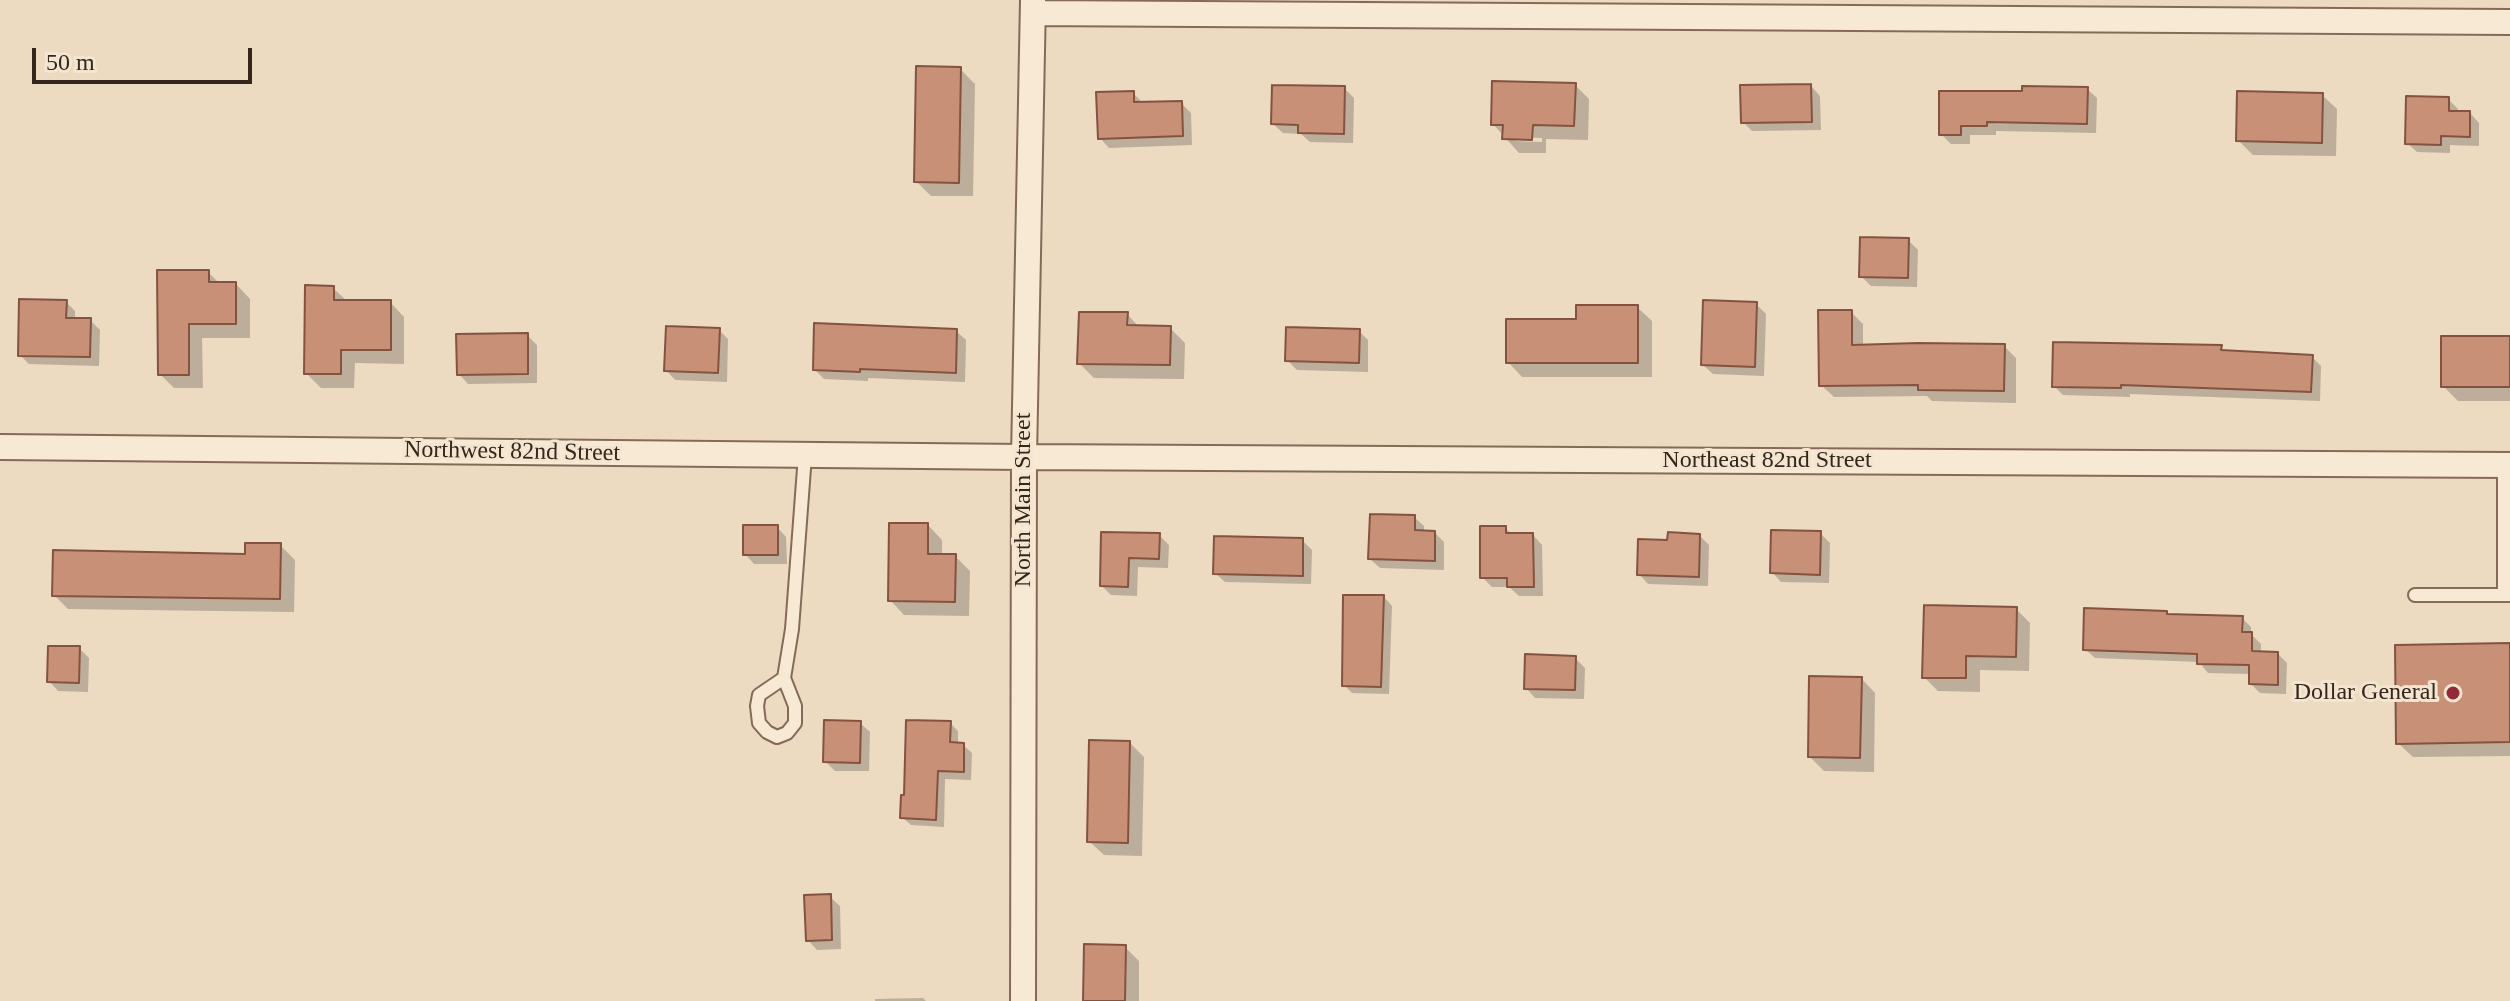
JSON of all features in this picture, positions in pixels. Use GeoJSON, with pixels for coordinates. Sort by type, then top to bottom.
{"type":"FeatureCollection","features":[{"type":"Feature","properties":{"kind":"street"},"geometry":{"type":"LineString","coordinates":[[1033,6],[2510,22]]}},
{"type":"Feature","properties":{"kind":"street","name":"North Main Street"},"geometry":{"type":"LineString","coordinates":[[1023,1001],[1024,457],[1033,6]]}},
{"type":"Feature","properties":{"kind":"street","name":"Northwest 82nd Street"},"geometry":{"type":"LineString","coordinates":[[0,447],[1024,457]]}},
{"type":"Feature","properties":{"kind":"street","name":"Northeast 82nd Street"},"geometry":{"type":"LineString","coordinates":[[1024,457],[2507,465]]}},
{"type":"Feature","properties":{"kind":"lane"},"geometry":{"type":"LineString","coordinates":[[784,678],[759,695],[757,706],[759,723],[777,737],[787,733],[795,723],[795,706],[784,678],[792,629],[805,455]]}},
{"type":"Feature","properties":{"kind":"lane"},"geometry":{"type":"LineString","coordinates":[[2415,595],[2507,595],[2507,465]]}},
{"type":"Feature","properties":{"kind":"building"},"geometry":{"type":"Polygon","coordinates":[[[916,66],[961,67],[959,183],[914,182],[916,66]]]}},
{"type":"Feature","properties":{"kind":"building"},"geometry":{"type":"Polygon","coordinates":[[[1492,81],[1576,83],[1574,126],[1533,125],[1532,140],[1502,139],[1503,125],[1491,125],[1492,81]]]}},
{"type":"Feature","properties":{"kind":"building"},"geometry":{"type":"Polygon","coordinates":[[[1811,84],[1812,122],[1741,123],[1740,85],[1811,84]]]}},
{"type":"Feature","properties":{"kind":"building"},"geometry":{"type":"Polygon","coordinates":[[[1272,85],[1345,86],[1344,134],[1298,133],[1298,125],[1271,124],[1272,85]]]}},
{"type":"Feature","properties":{"kind":"building"},"geometry":{"type":"Polygon","coordinates":[[[2022,86],[2088,87],[2087,124],[1987,122],[1987,126],[1961,126],[1961,135],[1939,135],[1939,91],[2022,91],[2022,86]]]}},
{"type":"Feature","properties":{"kind":"building"},"geometry":{"type":"Polygon","coordinates":[[[1134,91],[1134,102],[1182,101],[1183,136],[1098,139],[1096,92],[1134,91]]]}},
{"type":"Feature","properties":{"kind":"building"},"geometry":{"type":"Polygon","coordinates":[[[2237,91],[2323,93],[2322,143],[2236,141],[2237,91]]]}},
{"type":"Feature","properties":{"kind":"building"},"geometry":{"type":"Polygon","coordinates":[[[2406,96],[2449,97],[2449,111],[2470,111],[2470,137],[2441,136],[2441,145],[2405,144],[2406,96]]]}},
{"type":"Feature","properties":{"kind":"building"},"geometry":{"type":"Polygon","coordinates":[[[1860,237],[1909,238],[1908,278],[1859,277],[1860,237]]]}},
{"type":"Feature","properties":{"kind":"building"},"geometry":{"type":"Polygon","coordinates":[[[157,270],[209,270],[209,282],[236,282],[236,324],[189,324],[189,375],[158,375],[157,270]]]}},
{"type":"Feature","properties":{"kind":"building"},"geometry":{"type":"Polygon","coordinates":[[[305,285],[334,286],[334,300],[391,300],[391,350],[341,350],[341,374],[304,374],[305,285]]]}},
{"type":"Feature","properties":{"kind":"building"},"geometry":{"type":"Polygon","coordinates":[[[19,299],[67,300],[66,318],[91,318],[90,357],[18,356],[19,299]]]}},
{"type":"Feature","properties":{"kind":"building"},"geometry":{"type":"Polygon","coordinates":[[[1703,300],[1757,302],[1755,367],[1701,365],[1703,300]]]}},
{"type":"Feature","properties":{"kind":"building"},"geometry":{"type":"Polygon","coordinates":[[[1576,305],[1638,305],[1638,363],[1506,363],[1506,319],[1576,319],[1576,305]]]}},
{"type":"Feature","properties":{"kind":"building"},"geometry":{"type":"Polygon","coordinates":[[[1818,310],[1852,310],[1852,345],[2005,344],[2004,391],[1918,390],[1918,385],[1819,386],[1818,310]]]}},
{"type":"Feature","properties":{"kind":"building"},"geometry":{"type":"Polygon","coordinates":[[[1079,312],[1128,312],[1127,325],[1171,326],[1170,365],[1077,364],[1079,312]]]}},
{"type":"Feature","properties":{"kind":"building"},"geometry":{"type":"Polygon","coordinates":[[[814,323],[957,329],[956,373],[813,370],[814,323]]]}},
{"type":"Feature","properties":{"kind":"building"},"geometry":{"type":"Polygon","coordinates":[[[666,326],[720,328],[718,373],[664,371],[666,326]]]}},
{"type":"Feature","properties":{"kind":"building"},"geometry":{"type":"Polygon","coordinates":[[[1286,327],[1360,329],[1359,363],[1285,361],[1286,327]]]}},
{"type":"Feature","properties":{"kind":"building"},"geometry":{"type":"Polygon","coordinates":[[[528,333],[528,374],[457,375],[456,334],[528,333]]]}},
{"type":"Feature","properties":{"kind":"building"},"geometry":{"type":"Polygon","coordinates":[[[2441,336],[2510,336],[2510,387],[2441,387],[2441,336]]]}},
{"type":"Feature","properties":{"kind":"building"},"geometry":{"type":"Polygon","coordinates":[[[2053,342],[2222,345],[2221,350],[2313,355],[2311,392],[2121,385],[2121,388],[2052,387],[2053,342]]]}},
{"type":"Feature","properties":{"kind":"building"},"geometry":{"type":"Polygon","coordinates":[[[1370,514],[1415,515],[1415,530],[1435,531],[1435,561],[1368,559],[1370,514]]]}},
{"type":"Feature","properties":{"kind":"building"},"geometry":{"type":"Polygon","coordinates":[[[889,523],[928,523],[928,554],[956,554],[955,602],[888,601],[889,523]]]}},
{"type":"Feature","properties":{"kind":"building"},"geometry":{"type":"Polygon","coordinates":[[[743,525],[778,525],[778,555],[743,555],[743,525]]]}},
{"type":"Feature","properties":{"kind":"building"},"geometry":{"type":"Polygon","coordinates":[[[1480,526],[1506,526],[1506,533],[1533,533],[1534,587],[1507,587],[1507,578],[1480,578],[1480,526]]]}},
{"type":"Feature","properties":{"kind":"building"},"geometry":{"type":"Polygon","coordinates":[[[1771,530],[1821,531],[1820,575],[1770,573],[1771,530]]]}},
{"type":"Feature","properties":{"kind":"building"},"geometry":{"type":"Polygon","coordinates":[[[1101,532],[1160,533],[1159,559],[1129,558],[1128,587],[1100,586],[1101,532]]]}},
{"type":"Feature","properties":{"kind":"building"},"geometry":{"type":"Polygon","coordinates":[[[1668,532],[1700,534],[1699,577],[1637,575],[1638,539],[1667,540],[1668,532]]]}},
{"type":"Feature","properties":{"kind":"building"},"geometry":{"type":"Polygon","coordinates":[[[1214,536],[1303,538],[1303,576],[1213,574],[1214,536]]]}},
{"type":"Feature","properties":{"kind":"building"},"geometry":{"type":"Polygon","coordinates":[[[245,543],[281,543],[280,599],[52,596],[53,550],[245,554],[245,543]]]}},
{"type":"Feature","properties":{"kind":"building"},"geometry":{"type":"Polygon","coordinates":[[[1343,595],[1384,595],[1381,687],[1342,686],[1343,595]]]}},
{"type":"Feature","properties":{"kind":"building"},"geometry":{"type":"Polygon","coordinates":[[[1924,605],[2017,607],[2016,657],[1966,656],[1966,678],[1922,678],[1924,605]]]}},
{"type":"Feature","properties":{"kind":"building"},"geometry":{"type":"Polygon","coordinates":[[[2084,608],[2243,616],[2242,632],[2252,632],[2252,651],[2278,652],[2278,685],[2249,684],[2249,665],[2197,664],[2197,654],[2083,650],[2084,608]]]}},
{"type":"Feature","properties":{"kind":"building","name":"Dollar General"},"geometry":{"type":"Polygon","coordinates":[[[2510,643],[2510,742],[2396,744],[2395,645],[2510,643]]]}},
{"type":"Feature","properties":{"kind":"building"},"geometry":{"type":"Polygon","coordinates":[[[48,646],[80,646],[79,683],[47,682],[48,646]]]}},
{"type":"Feature","properties":{"kind":"building"},"geometry":{"type":"Polygon","coordinates":[[[1525,654],[1576,656],[1575,690],[1524,689],[1525,654]]]}},
{"type":"Feature","properties":{"kind":"building"},"geometry":{"type":"Polygon","coordinates":[[[1809,676],[1862,677],[1860,758],[1808,757],[1809,676]]]}},
{"type":"Feature","properties":{"kind":"building"},"geometry":{"type":"Polygon","coordinates":[[[824,720],[861,721],[860,763],[823,762],[824,720]]]}},
{"type":"Feature","properties":{"kind":"building"},"geometry":{"type":"Polygon","coordinates":[[[906,720],[951,721],[950,742],[964,743],[964,772],[938,771],[936,820],[900,818],[901,795],[904,795],[906,720]]]}},
{"type":"Feature","properties":{"kind":"building"},"geometry":{"type":"Polygon","coordinates":[[[1089,740],[1130,741],[1128,843],[1087,842],[1089,740]]]}},
{"type":"Feature","properties":{"kind":"building"},"geometry":{"type":"Polygon","coordinates":[[[831,894],[832,940],[806,941],[804,895],[831,894]]]}},
{"type":"Feature","properties":{"kind":"building"},"geometry":{"type":"Polygon","coordinates":[[[1084,944],[1126,945],[1125,1001],[1083,1001],[1084,944]]]}},
{"type":"Feature","properties":{"kind":"place","name":"Dollar General"},"geometry":{"type":"Point","coordinates":[2453,693]}}]}
